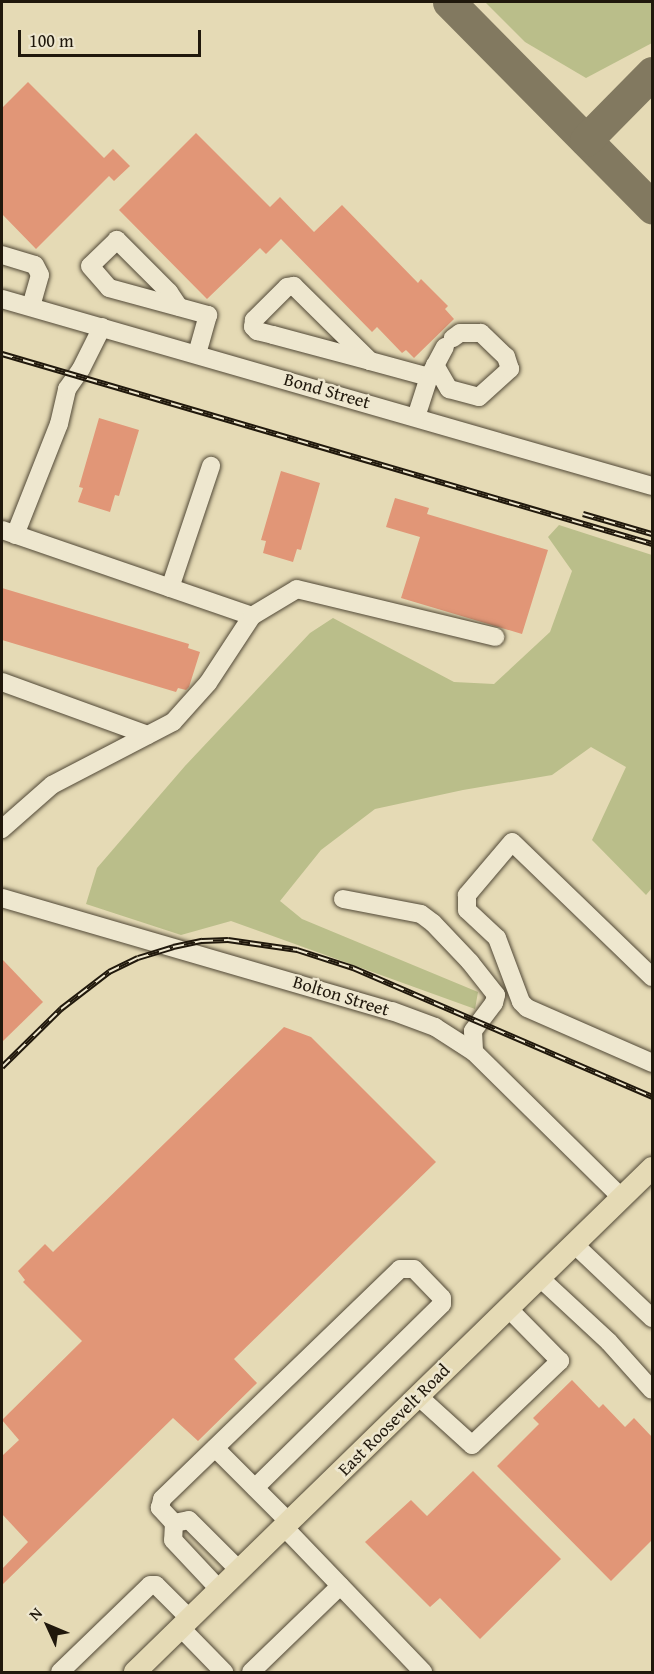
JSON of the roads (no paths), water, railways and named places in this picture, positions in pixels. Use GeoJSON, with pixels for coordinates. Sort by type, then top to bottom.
{"type":"FeatureCollection","features":[{"type":"Feature","properties":{"kind":"main road","name":"East Roosevelt Road"},"geometry":{"type":"LineString","coordinates":[[135,1672],[652,1168]]}},
{"type":"Feature","properties":{"kind":"street"},"geometry":{"type":"LineString","coordinates":[[179,307],[169,292],[117,240],[90,266],[110,288],[208,315],[197,354]]}},
{"type":"Feature","properties":{"kind":"street"},"geometry":{"type":"LineString","coordinates":[[5,252],[35,265],[40,275],[31,307]]}},
{"type":"Feature","properties":{"kind":"street"},"geometry":{"type":"LineString","coordinates":[[370,361],[294,286],[287,286],[254,320],[253,327],[257,331],[370,361],[432,371],[448,389],[479,397],[510,369],[506,357],[481,333],[460,333],[449,343],[432,371],[416,417]]}},
{"type":"Feature","properties":{"kind":"street","name":"Bond Street"},"geometry":{"type":"LineString","coordinates":[[2,298],[652,486]]}},
{"type":"Feature","properties":{"kind":"street"},"geometry":{"type":"LineString","coordinates":[[102,327],[81,369],[67,389],[59,424],[8,533],[252,616]]}},
{"type":"Feature","properties":{"kind":"street"},"geometry":{"type":"LineString","coordinates":[[170,588],[211,466]]}},
{"type":"Feature","properties":{"kind":"street"},"geometry":{"type":"LineString","coordinates":[[2,829],[52,785],[173,722],[208,683],[252,616],[297,589],[495,637]]}},
{"type":"Feature","properties":{"kind":"street"},"geometry":{"type":"LineString","coordinates":[[2,682],[148,735]]}},
{"type":"Feature","properties":{"kind":"street"},"geometry":{"type":"LineString","coordinates":[[652,977],[512,842],[474,884],[465,902],[467,910],[496,938],[521,1002],[542,1015],[652,1064]]}},
{"type":"Feature","properties":{"kind":"street","name":"Bolton Street"},"geometry":{"type":"LineString","coordinates":[[2,898],[392,1011],[435,1027],[474,1052],[622,1198]]}},
{"type":"Feature","properties":{"kind":"street"},"geometry":{"type":"LineString","coordinates":[[343,899],[421,914],[433,923],[470,962],[496,995],[494,1003],[473,1031],[474,1052]]}},
{"type":"Feature","properties":{"kind":"street"},"geometry":{"type":"LineString","coordinates":[[574,1244],[652,1318]]}},
{"type":"Feature","properties":{"kind":"street"},"geometry":{"type":"LineString","coordinates":[[220,1590],[172,1540],[174,1523],[160,1508],[162,1499],[400,1269],[414,1269],[442,1298],[442,1304],[255,1488]]}},
{"type":"Feature","properties":{"kind":"street"},"geometry":{"type":"LineString","coordinates":[[540,1278],[609,1342],[652,1390]]}},
{"type":"Feature","properties":{"kind":"street"},"geometry":{"type":"LineString","coordinates":[[418,1396],[472,1445],[560,1361],[508,1308]]}},
{"type":"Feature","properties":{"kind":"street"},"geometry":{"type":"LineString","coordinates":[[215,1448],[255,1488],[340,1586],[423,1672]]}},
{"type":"Feature","properties":{"kind":"street"},"geometry":{"type":"LineString","coordinates":[[174,1523],[189,1520],[240,1571]]}},
{"type":"Feature","properties":{"kind":"street"},"geometry":{"type":"LineString","coordinates":[[60,1672],[150,1585],[156,1585],[224,1672]]}},
{"type":"Feature","properties":{"kind":"street"},"geometry":{"type":"LineString","coordinates":[[251,1672],[340,1586]]}},
{"type":"Feature","properties":{"kind":"railway"},"geometry":{"type":"LineString","coordinates":[[2,354],[652,544]]}},
{"type":"Feature","properties":{"kind":"railway"},"geometry":{"type":"LineString","coordinates":[[583,514],[652,534]]}},
{"type":"Feature","properties":{"kind":"railway"},"geometry":{"type":"LineString","coordinates":[[2,1067],[61,1009],[109,972],[138,958],[173,947],[202,941],[228,940],[297,950],[353,968],[652,1097]]}}]}
